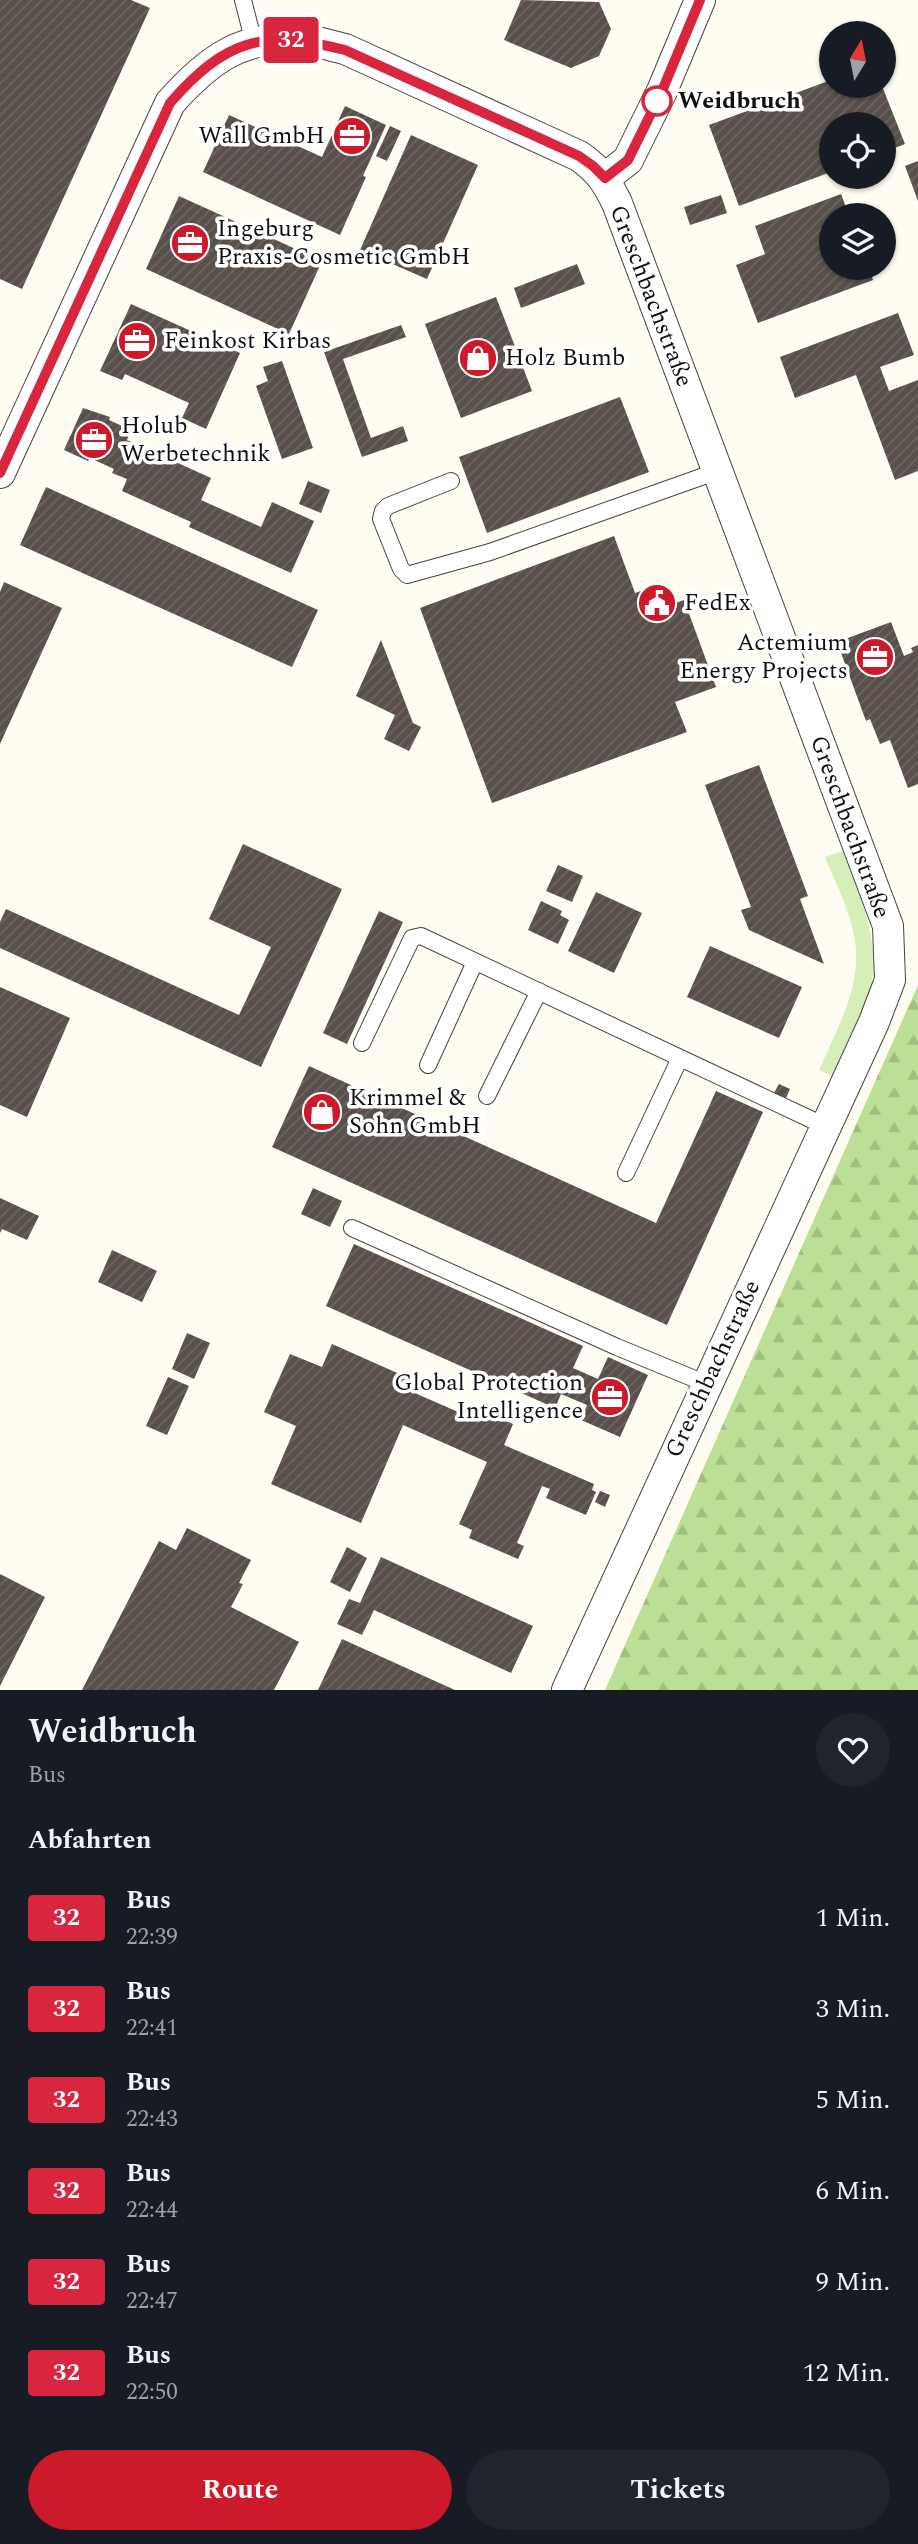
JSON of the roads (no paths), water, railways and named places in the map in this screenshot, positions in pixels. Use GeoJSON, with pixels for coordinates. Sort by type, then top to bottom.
{"type":"FeatureCollection","features":[{"type":"Feature","properties":{"kind":"street","name":"Greschbachstraße"},"geometry":{"type":"LineString","coordinates":[[567,1690],[874,1022],[890,980],[888,926],[617,203],[605,178],[628,160],[662,91],[700,0]]}},
{"type":"Feature","properties":{"kind":"street"},"geometry":{"type":"LineString","coordinates":[[0,473],[170,103],[195,74],[229,51],[262,40],[304,40],[345,50],[579,156],[605,178]]}},
{"type":"Feature","properties":{"kind":"lane"},"geometry":{"type":"LineString","coordinates":[[243,0],[254,43]]}},
{"type":"Feature","properties":{"kind":"lane"},"geometry":{"type":"LineString","coordinates":[[451,481],[388,506],[383,511],[381,519],[401,569],[407,575],[517,543],[718,471]]}},
{"type":"Feature","properties":{"kind":"lane"},"geometry":{"type":"LineString","coordinates":[[362,1043],[412,938],[421,936],[825,1126]]}},
{"type":"Feature","properties":{"kind":"lane"},"geometry":{"type":"LineString","coordinates":[[428,1065],[475,962]]}},
{"type":"Feature","properties":{"kind":"lane"},"geometry":{"type":"LineString","coordinates":[[487,1096],[539,991]]}},
{"type":"Feature","properties":{"kind":"lane"},"geometry":{"type":"LineString","coordinates":[[626,1173],[680,1058]]}},
{"type":"Feature","properties":{"kind":"lane"},"geometry":{"type":"LineString","coordinates":[[352,1228],[706,1384]]}},
{"type":"Feature","properties":{"kind":"place","name":"Weidbruch"},"geometry":{"type":"Point","coordinates":[657,101]}},
{"type":"Feature","properties":{"kind":"place","name":"Wall GmbH"},"geometry":{"type":"Point","coordinates":[352,136]}},
{"type":"Feature","properties":{"kind":"place","name":"Ingeburg Praxis-Cosmetic GmbH"},"geometry":{"type":"Point","coordinates":[190,243]}},
{"type":"Feature","properties":{"kind":"place","name":"Feinkost Kirbas"},"geometry":{"type":"Point","coordinates":[137,341]}},
{"type":"Feature","properties":{"kind":"place","name":"Holz Bumb"},"geometry":{"type":"Point","coordinates":[478,358]}},
{"type":"Feature","properties":{"kind":"place","name":"Holub Werbetechnik"},"geometry":{"type":"Point","coordinates":[94,440]}},
{"type":"Feature","properties":{"kind":"place","name":"FedEx"},"geometry":{"type":"Point","coordinates":[657,603]}},
{"type":"Feature","properties":{"kind":"place","name":"Actemium Energy Projects"},"geometry":{"type":"Point","coordinates":[875,657]}},
{"type":"Feature","properties":{"kind":"place","name":"Krimmel & Sohn GmbH"},"geometry":{"type":"Point","coordinates":[322,1112]}},
{"type":"Feature","properties":{"kind":"place","name":"Global Protection Intelligence"},"geometry":{"type":"Point","coordinates":[610,1397]}}]}
